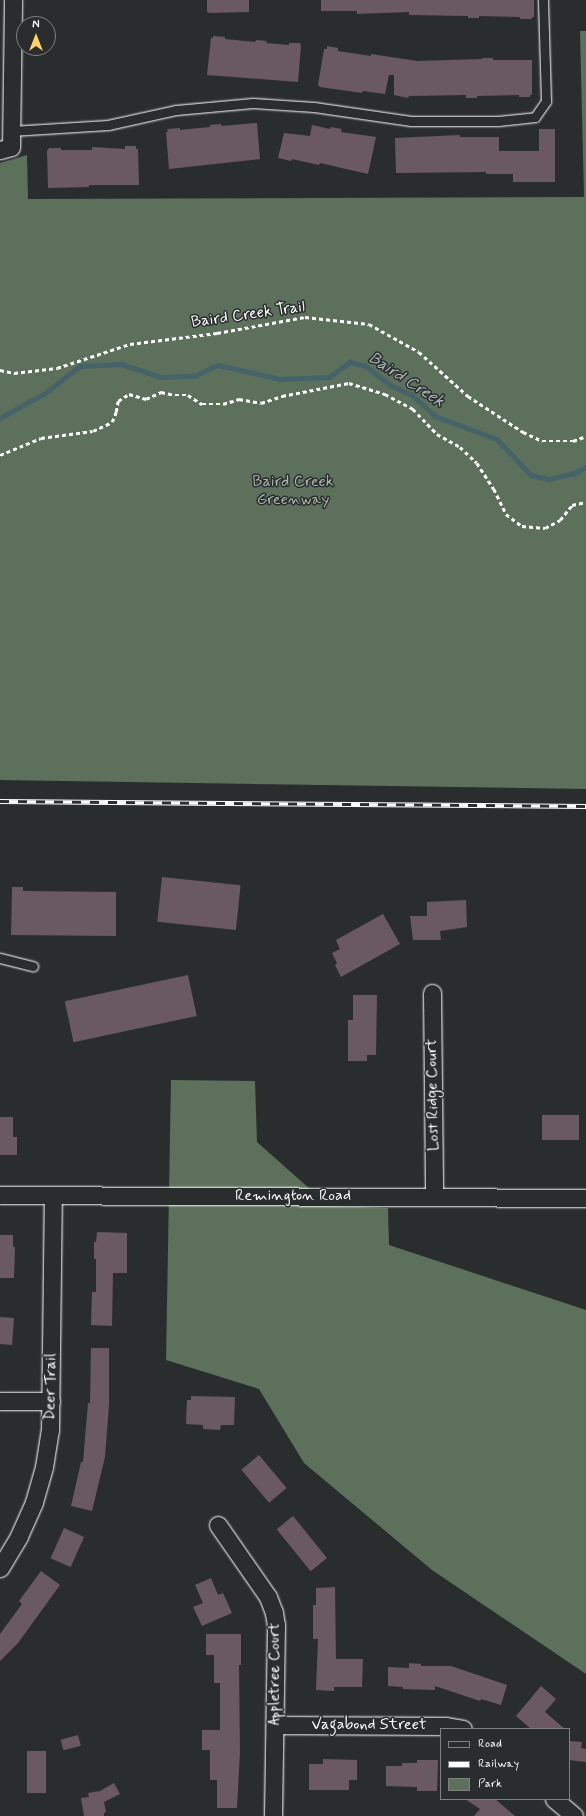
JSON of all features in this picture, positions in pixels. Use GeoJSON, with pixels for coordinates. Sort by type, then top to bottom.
{"type":"FeatureCollection","features":[{"type":"Feature","properties":{"kind":"street"},"geometry":{"type":"LineString","coordinates":[[7,143],[13,0]]}},
{"type":"Feature","properties":{"kind":"street","name":"Lost Ridge Court"},"geometry":{"type":"LineString","coordinates":[[432,993],[434,1196]]}},
{"type":"Feature","properties":{"kind":"street","name":"Remington Road"},"geometry":{"type":"LineString","coordinates":[[0,1195],[434,1196],[586,1198]]}},
{"type":"Feature","properties":{"kind":"street","name":"Deer Trail"},"geometry":{"type":"LineString","coordinates":[[0,1568],[19,1536],[34,1502],[44,1467],[50,1431],[53,1195]]}},
{"type":"Feature","properties":{"kind":"street"},"geometry":{"type":"LineString","coordinates":[[0,1401],[51,1401]]}},
{"type":"Feature","properties":{"kind":"street","name":"Appletree Court"},"geometry":{"type":"LineString","coordinates":[[218,1525],[268,1597],[274,1613],[276,1625],[273,1816]]}},
{"type":"Feature","properties":{"kind":"street","name":"Vagabond Street"},"geometry":{"type":"LineString","coordinates":[[275,1725],[446,1726],[457,1728]]}},
{"type":"Feature","properties":{"kind":"street"},"geometry":{"type":"LineString","coordinates":[[555,1800],[574,1816]]}},
{"type":"Feature","properties":{"kind":"lane"},"geometry":{"type":"LineString","coordinates":[[7,143],[108,125],[176,110],[253,103],[314,107],[411,121],[498,121],[535,117],[546,101],[543,0]]}},
{"type":"Feature","properties":{"kind":"lane"},"geometry":{"type":"LineString","coordinates":[[0,958],[33,966]]}},
{"type":"Feature","properties":{"kind":"path","name":"Baird Creek Trail"},"geometry":{"type":"LineString","coordinates":[[0,370],[14,373],[57,368],[130,344],[217,333],[305,317],[369,324],[419,352],[468,396],[523,432],[542,441],[573,441],[586,436]]}},
{"type":"Feature","properties":{"kind":"path"},"geometry":{"type":"LineString","coordinates":[[0,455],[41,438],[93,431],[112,422],[118,401],[129,394],[146,399],[161,392],[175,395],[188,394],[202,404],[223,404],[239,399],[260,403],[282,396],[349,383],[385,394],[413,409],[437,434],[460,447],[477,463],[494,489],[506,514],[522,526],[546,528],[560,520],[572,505],[586,502]]}},
{"type":"Feature","properties":{"kind":"green space","name":"Baird Creek Greenway"},"geometry":{"type":"Polygon","coordinates":[[[580,31],[586,31],[586,789],[0,780],[0,163],[27,155],[28,199],[584,197],[580,31]]]}},
{"type":"Feature","properties":{"kind":"green space"},"geometry":{"type":"Polygon","coordinates":[[[171,1080],[255,1081],[257,1142],[329,1206],[388,1208],[389,1245],[586,1310],[586,1674],[432,1570],[304,1463],[259,1389],[166,1360],[171,1080]]]}},
{"type":"Feature","properties":{"kind":"building"},"geometry":{"type":"Polygon","coordinates":[[[207,0],[249,0],[249,12],[210,13],[207,12],[207,0]]]}},
{"type":"Feature","properties":{"kind":"building"},"geometry":{"type":"Polygon","coordinates":[[[321,0],[534,0],[534,17],[532,17],[532,19],[520,19],[520,17],[479,16],[479,18],[468,18],[468,16],[409,15],[409,12],[357,14],[357,11],[321,11],[321,0]]]}},
{"type":"Feature","properties":{"kind":"building"},"geometry":{"type":"Polygon","coordinates":[[[213,36],[225,37],[225,39],[255,42],[256,40],[267,41],[266,43],[289,45],[289,43],[300,43],[298,82],[207,75],[211,38],[213,38],[213,36]]]}},
{"type":"Feature","properties":{"kind":"building"},"geometry":{"type":"Polygon","coordinates":[[[327,46],[338,48],[338,51],[417,61],[482,58],[493,58],[493,60],[532,60],[532,95],[530,95],[530,97],[519,97],[519,95],[477,96],[477,98],[466,98],[466,95],[409,96],[408,98],[394,95],[394,75],[389,75],[385,94],[363,91],[362,93],[320,87],[318,85],[324,49],[327,49],[327,46]]]}},
{"type":"Feature","properties":{"kind":"building"},"geometry":{"type":"Polygon","coordinates":[[[257,123],[260,159],[169,169],[167,129],[180,128],[180,130],[210,127],[210,125],[221,124],[222,126],[257,123]]]}},
{"type":"Feature","properties":{"kind":"building"},"geometry":{"type":"Polygon","coordinates":[[[312,125],[330,129],[331,127],[342,129],[341,132],[376,137],[368,174],[320,163],[319,165],[292,159],[291,161],[278,158],[284,133],[310,136],[312,125]]]}},
{"type":"Feature","properties":{"kind":"building"},"geometry":{"type":"Polygon","coordinates":[[[539,129],[555,129],[555,182],[513,182],[513,174],[486,174],[486,172],[396,173],[395,138],[460,135],[460,137],[499,137],[499,151],[539,151],[539,129]]]}},
{"type":"Feature","properties":{"kind":"building"},"geometry":{"type":"Polygon","coordinates":[[[125,146],[136,146],[136,149],[138,149],[139,185],[89,185],[89,187],[48,188],[47,151],[49,148],[61,148],[61,150],[92,150],[92,147],[125,149],[125,146]]]}},
{"type":"Feature","properties":{"kind":"building"},"geometry":{"type":"Polygon","coordinates":[[[162,877],[241,885],[236,930],[157,922],[162,877]]]}},
{"type":"Feature","properties":{"kind":"building"},"geometry":{"type":"Polygon","coordinates":[[[12,887],[23,887],[23,891],[116,892],[116,936],[11,935],[12,887]]]}},
{"type":"Feature","properties":{"kind":"building"},"geometry":{"type":"Polygon","coordinates":[[[466,900],[467,927],[440,931],[441,940],[413,940],[410,916],[427,916],[427,902],[466,900]]]}},
{"type":"Feature","properties":{"kind":"building"},"geometry":{"type":"Polygon","coordinates":[[[383,914],[400,944],[341,977],[335,965],[337,963],[332,953],[340,949],[336,940],[383,914]]]}},
{"type":"Feature","properties":{"kind":"building"},"geometry":{"type":"Polygon","coordinates":[[[188,975],[197,1016],[73,1042],[65,1001],[188,975]]]}},
{"type":"Feature","properties":{"kind":"building"},"geometry":{"type":"Polygon","coordinates":[[[353,995],[377,995],[376,1055],[367,1055],[367,1061],[348,1061],[348,1020],[353,1020],[353,995]]]}},
{"type":"Feature","properties":{"kind":"building"},"geometry":{"type":"Polygon","coordinates":[[[542,1115],[579,1115],[579,1140],[542,1140],[542,1115]]]}},
{"type":"Feature","properties":{"kind":"building"},"geometry":{"type":"Polygon","coordinates":[[[0,1117],[13,1117],[13,1137],[17,1137],[17,1155],[0,1155],[0,1117]]]}},
{"type":"Feature","properties":{"kind":"building"},"geometry":{"type":"Polygon","coordinates":[[[97,1232],[127,1233],[127,1273],[113,1273],[112,1326],[91,1325],[92,1292],[96,1292],[96,1259],[94,1259],[94,1242],[96,1242],[97,1232]]]}},
{"type":"Feature","properties":{"kind":"building"},"geometry":{"type":"Polygon","coordinates":[[[0,1235],[13,1235],[13,1247],[15,1247],[14,1278],[0,1278],[0,1235]]]}},
{"type":"Feature","properties":{"kind":"building"},"geometry":{"type":"Polygon","coordinates":[[[0,1317],[14,1318],[12,1345],[0,1344],[0,1317]]]}},
{"type":"Feature","properties":{"kind":"building"},"geometry":{"type":"Polygon","coordinates":[[[91,1348],[109,1348],[109,1405],[105,1457],[92,1511],[71,1506],[81,1462],[83,1462],[88,1403],[90,1403],[91,1348]]]}},
{"type":"Feature","properties":{"kind":"building"},"geometry":{"type":"Polygon","coordinates":[[[191,1396],[235,1397],[234,1425],[221,1425],[220,1430],[203,1429],[203,1425],[186,1424],[187,1400],[191,1400],[191,1396]]]}},
{"type":"Feature","properties":{"kind":"building"},"geometry":{"type":"Polygon","coordinates":[[[259,1455],[287,1488],[269,1503],[241,1470],[259,1455]]]}},
{"type":"Feature","properties":{"kind":"building"},"geometry":{"type":"Polygon","coordinates":[[[293,1516],[327,1558],[311,1571],[277,1529],[293,1516]]]}},
{"type":"Feature","properties":{"kind":"building"},"geometry":{"type":"Polygon","coordinates":[[[64,1528],[84,1537],[71,1567],[51,1558],[64,1528]]]}},
{"type":"Feature","properties":{"kind":"building"},"geometry":{"type":"Polygon","coordinates":[[[41,1571],[60,1585],[18,1643],[0,1661],[0,1634],[22,1604],[19,1601],[41,1571]]]}},
{"type":"Feature","properties":{"kind":"building"},"geometry":{"type":"Polygon","coordinates":[[[211,1578],[218,1595],[223,1593],[232,1613],[202,1626],[193,1607],[203,1603],[195,1585],[211,1578]]]}},
{"type":"Feature","properties":{"kind":"building"},"geometry":{"type":"Polygon","coordinates":[[[335,1587],[336,1659],[363,1659],[362,1687],[334,1687],[334,1691],[316,1690],[318,1639],[313,1639],[313,1605],[316,1605],[316,1588],[335,1587]]]}},
{"type":"Feature","properties":{"kind":"building"},"geometry":{"type":"Polygon","coordinates":[[[206,1634],[241,1634],[241,1665],[239,1665],[240,1752],[237,1808],[217,1808],[217,1780],[210,1780],[210,1750],[202,1750],[202,1730],[220,1730],[220,1683],[214,1683],[214,1655],[206,1655],[206,1634]]]}},
{"type":"Feature","properties":{"kind":"building"},"geometry":{"type":"Polygon","coordinates":[[[409,1663],[421,1664],[421,1666],[451,1666],[507,1685],[501,1705],[481,1699],[480,1701],[435,1686],[435,1690],[403,1689],[403,1687],[388,1686],[388,1667],[409,1668],[409,1663]]]}},
{"type":"Feature","properties":{"kind":"building"},"geometry":{"type":"Polygon","coordinates":[[[541,1686],[556,1699],[545,1712],[564,1728],[530,1728],[516,1716],[541,1686]]]}},
{"type":"Feature","properties":{"kind":"building"},"geometry":{"type":"Polygon","coordinates":[[[78,1735],[81,1746],[63,1750],[61,1740],[78,1735]]]}},
{"type":"Feature","properties":{"kind":"building"},"geometry":{"type":"Polygon","coordinates":[[[570,1741],[582,1742],[581,1748],[586,1749],[586,1762],[570,1760],[570,1741]]]}},
{"type":"Feature","properties":{"kind":"building"},"geometry":{"type":"Polygon","coordinates":[[[27,1751],[46,1751],[46,1793],[27,1793],[27,1751]]]}},
{"type":"Feature","properties":{"kind":"building"},"geometry":{"type":"Polygon","coordinates":[[[323,1759],[357,1760],[357,1780],[349,1780],[349,1790],[309,1790],[309,1764],[323,1764],[323,1759]]]}},
{"type":"Feature","properties":{"kind":"building"},"geometry":{"type":"Polygon","coordinates":[[[417,1760],[438,1760],[437,1791],[417,1791],[417,1787],[386,1786],[386,1766],[402,1766],[402,1763],[417,1763],[417,1760]]]}},
{"type":"Feature","properties":{"kind":"building"},"geometry":{"type":"Polygon","coordinates":[[[114,1783],[120,1794],[104,1802],[106,1812],[104,1813],[104,1816],[84,1816],[81,1798],[89,1797],[88,1793],[100,1791],[114,1783]]]}},
{"type":"Feature","properties":{"kind":"building"},"geometry":{"type":"Polygon","coordinates":[[[466,1800],[496,1800],[515,1816],[474,1816],[480,1809],[466,1800]]]}},
{"type":"Feature","properties":{"kind":"waterway","name":"Baird Creek"},"geometry":{"type":"LineString","coordinates":[[0,418],[45,393],[80,366],[121,364],[161,377],[194,376],[218,365],[280,379],[329,377],[350,362],[366,366],[390,385],[412,395],[435,416],[497,439],[531,475],[549,479],[575,473],[586,467]]}},
{"type":"Feature","properties":{"kind":"railway"},"geometry":{"type":"LineString","coordinates":[[0,801],[586,806]]}}]}
